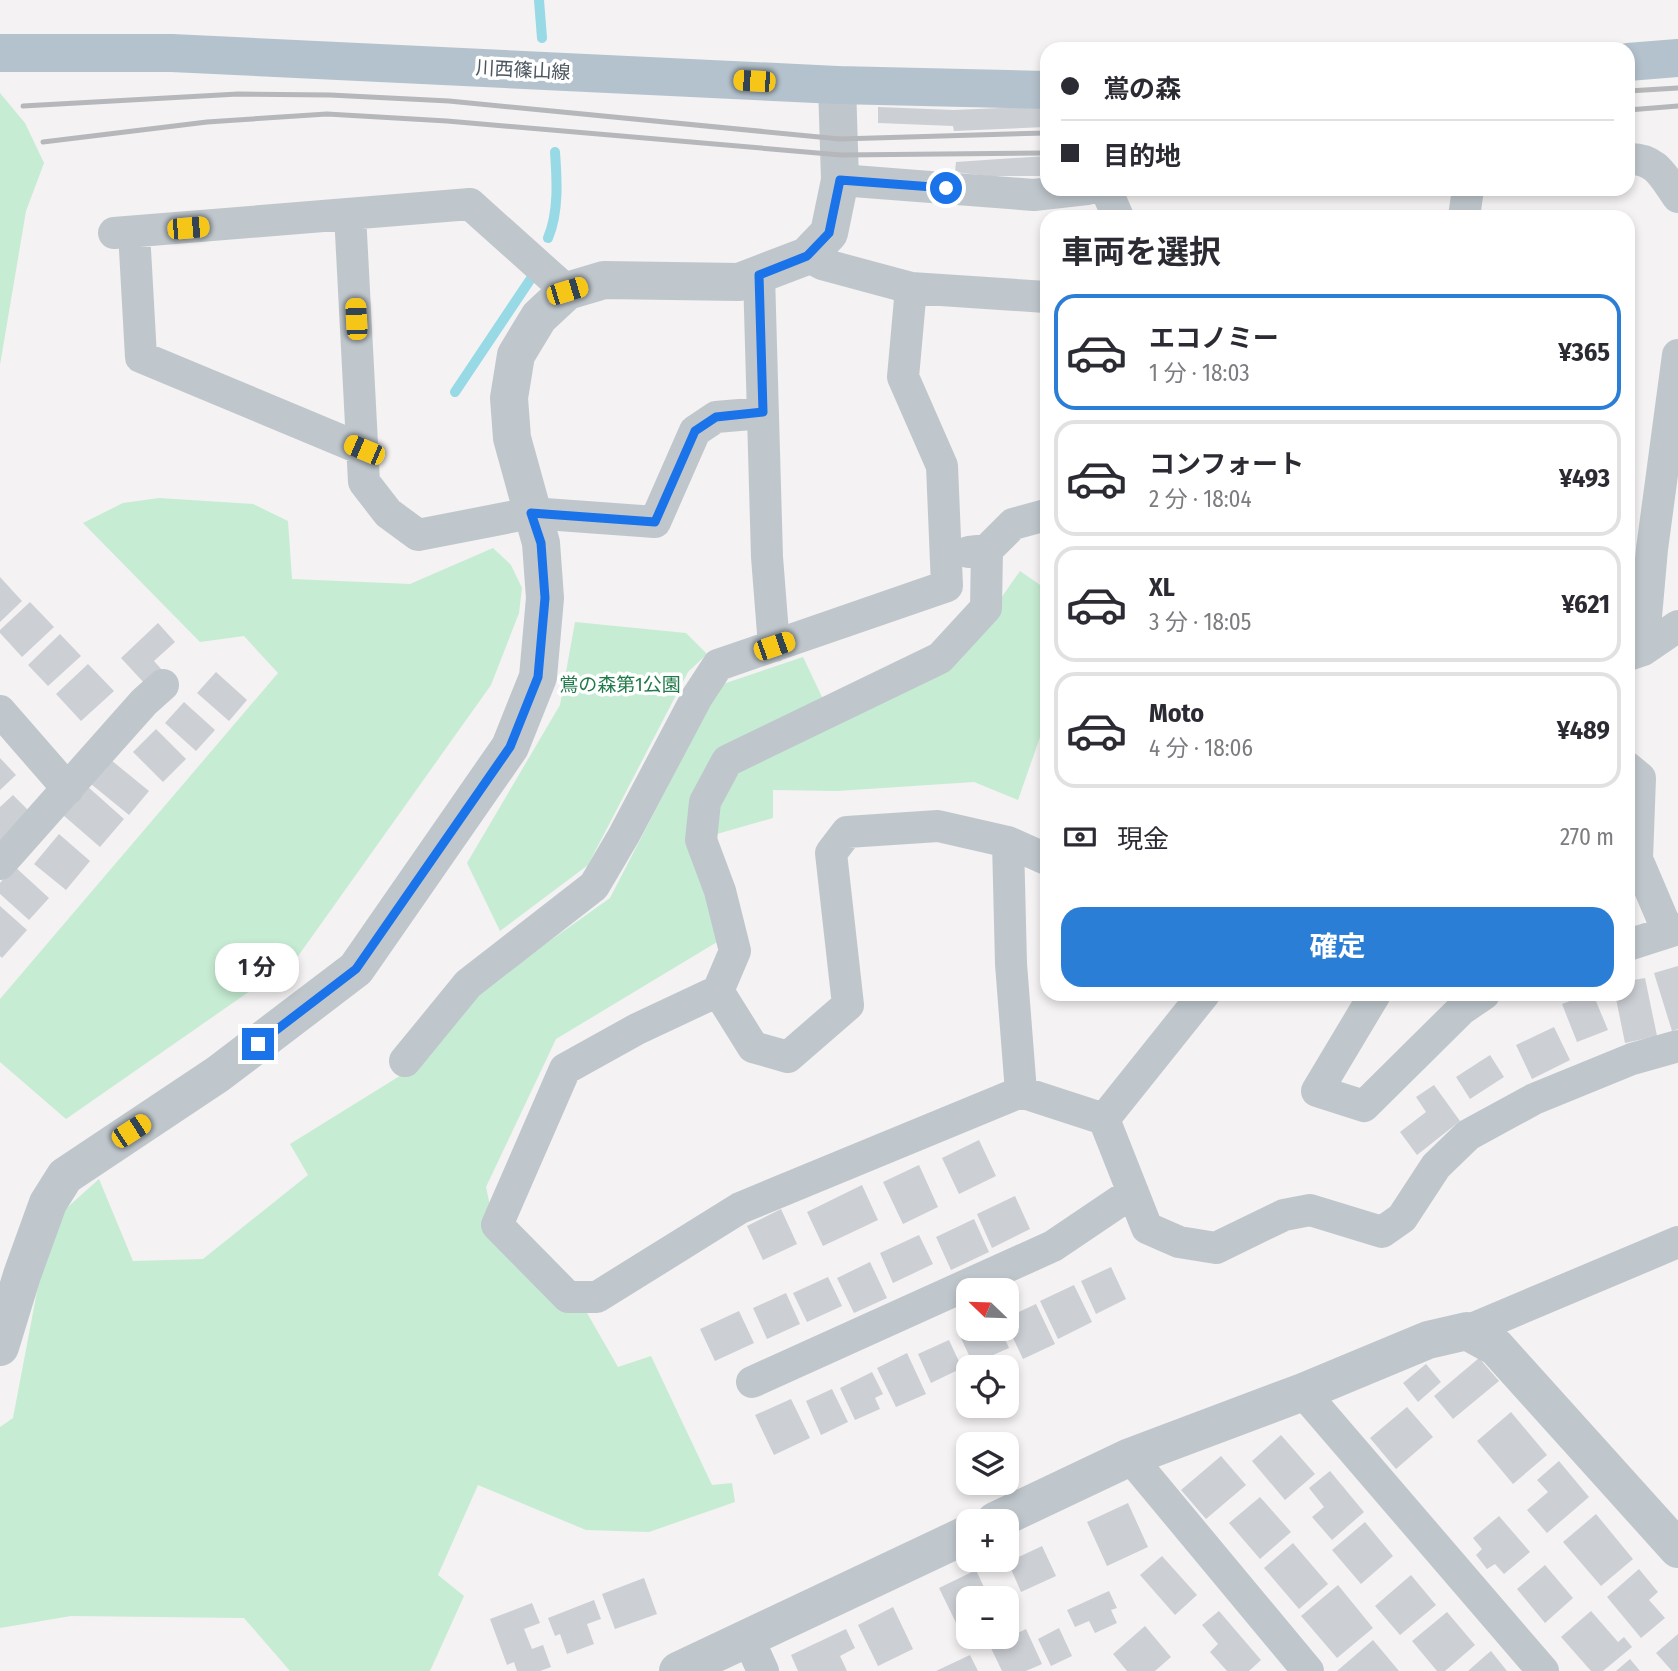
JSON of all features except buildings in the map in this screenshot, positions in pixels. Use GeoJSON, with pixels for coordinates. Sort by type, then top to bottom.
{"type":"FeatureCollection","features":[{"type":"Feature","properties":{"kind":"main road","name":"川西篠山線"},"geometry":{"type":"LineString","coordinates":[[0,53],[172,53],[837,85],[1040,90]]}},
{"type":"Feature","properties":{"kind":"main road"},"geometry":{"type":"LineString","coordinates":[[1635,61],[1678,58]]}},
{"type":"Feature","properties":{"kind":"street"},"geometry":{"type":"LineString","coordinates":[[0,1347],[48,1203],[65,1175],[218,1074],[356,969],[510,747],[538,677],[545,598],[541,543],[512,438],[509,398],[516,355],[539,317],[567,291],[604,280],[739,282],[807,256],[829,233],[840,180],[837,85]]}},
{"type":"Feature","properties":{"kind":"street"},"geometry":{"type":"LineString","coordinates":[[1635,159],[1656,166],[1678,197]]}},
{"type":"Feature","properties":{"kind":"street"},"geometry":{"type":"LineString","coordinates":[[840,180],[1040,194]]}},
{"type":"Feature","properties":{"kind":"street"},"geometry":{"type":"LineString","coordinates":[[364,450],[141,357],[124,233],[470,204],[567,291]]}},
{"type":"Feature","properties":{"kind":"street"},"geometry":{"type":"LineString","coordinates":[[350,214],[364,482],[388,513],[418,535],[531,513],[655,522],[695,431],[716,417],[763,412]]}},
{"type":"Feature","properties":{"kind":"street"},"geometry":{"type":"LineString","coordinates":[[807,256],[822,264],[911,288],[1040,297]]}},
{"type":"Feature","properties":{"kind":"street"},"geometry":{"type":"LineString","coordinates":[[759,275],[767,557],[774,646]]}},
{"type":"Feature","properties":{"kind":"street"},"geometry":{"type":"LineString","coordinates":[[405,1061],[468,984],[594,886],[697,697],[718,665],[947,586],[942,466],[903,377],[911,288]]}},
{"type":"Feature","properties":{"kind":"street"},"geometry":{"type":"LineString","coordinates":[[1635,653],[1640,550],[1677,362]]}},
{"type":"Feature","properties":{"kind":"street"},"geometry":{"type":"LineString","coordinates":[[946,555],[987,550],[1013,524],[1040,517]]}},
{"type":"Feature","properties":{"kind":"street"},"geometry":{"type":"LineString","coordinates":[[987,550],[986,608],[940,658],[727,761],[705,802],[701,840],[720,891],[735,951],[718,990],[637,1029],[565,1069],[497,1225],[568,1297],[597,1297],[740,1208],[1021,1092],[1104,1119]]}},
{"type":"Feature","properties":{"kind":"street"},"geometry":{"type":"LineString","coordinates":[[1635,653],[1678,626]]}},
{"type":"Feature","properties":{"kind":"street"},"geometry":{"type":"LineString","coordinates":[[0,864],[144,702],[163,685]]}},
{"type":"Feature","properties":{"kind":"street"},"geometry":{"type":"LineString","coordinates":[[0,711],[68,789]]}},
{"type":"Feature","properties":{"kind":"street"},"geometry":{"type":"LineString","coordinates":[[1635,774],[1640,778],[1637,859],[1673,930],[1635,943]]}},
{"type":"Feature","properties":{"kind":"street"},"geometry":{"type":"LineString","coordinates":[[718,990],[753,1047],[788,1057],[848,1005],[831,853],[847,832],[938,826],[1008,842],[1040,856]]}},
{"type":"Feature","properties":{"kind":"street"},"geometry":{"type":"LineString","coordinates":[[1008,842],[1011,964],[1021,1092]]}},
{"type":"Feature","properties":{"kind":"street"},"geometry":{"type":"LineString","coordinates":[[1104,1119],[1198,1001]]}},
{"type":"Feature","properties":{"kind":"street"},"geometry":{"type":"LineString","coordinates":[[1371,1001],[1317,1091],[1364,1106],[1462,1009],[1474,1001]]}},
{"type":"Feature","properties":{"kind":"street"},"geometry":{"type":"LineString","coordinates":[[1104,1119],[1147,1228],[1180,1242],[1216,1248],[1284,1215],[1310,1210],[1382,1232],[1402,1218],[1436,1166],[1468,1135],[1534,1099],[1632,1059],[1678,1046]]}},
{"type":"Feature","properties":{"kind":"street"},"geometry":{"type":"LineString","coordinates":[[752,1382],[1054,1246],[1133,1192]]}},
{"type":"Feature","properties":{"kind":"street"},"geometry":{"type":"LineString","coordinates":[[1019,1510],[1130,1457],[1303,1392],[1428,1340],[1467,1331],[1673,1253]]}},
{"type":"Feature","properties":{"kind":"street"},"geometry":{"type":"LineString","coordinates":[[1467,1331],[1496,1347],[1678,1549]]}},
{"type":"Feature","properties":{"kind":"street"},"geometry":{"type":"LineString","coordinates":[[1303,1392],[1543,1671]]}},
{"type":"Feature","properties":{"kind":"street"},"geometry":{"type":"LineString","coordinates":[[1130,1457],[1308,1671]]}},
{"type":"Feature","properties":{"kind":"street"},"geometry":{"type":"LineString","coordinates":[[678,1671],[755,1654],[956,1541]]}},
{"type":"Feature","properties":{"kind":"green space"},"geometry":{"type":"Polygon","coordinates":[[[0,93],[25,123],[44,163],[26,211],[0,365],[0,93]]]}},
{"type":"Feature","properties":{"kind":"green space"},"geometry":{"type":"Polygon","coordinates":[[[159,498],[253,504],[288,521],[292,579],[410,584],[493,548],[511,565],[522,588],[519,613],[491,685],[296,959],[66,1119],[0,1062],[0,999],[278,673],[244,636],[200,642],[83,523],[123,503],[159,498]]]}},
{"type":"Feature","properties":{"kind":"green space"},"geometry":{"type":"Polygon","coordinates":[[[1020,571],[1040,585],[1040,737],[1018,800],[974,782],[837,791],[773,790],[773,818],[689,842],[722,939],[556,1039],[486,1187],[498,1243],[566,1312],[587,1313],[618,1367],[651,1356],[712,1485],[732,1483],[735,1502],[649,1532],[586,1530],[478,1485],[438,1575],[464,1596],[430,1671],[290,1671],[244,1618],[71,1616],[0,1628],[0,1427],[13,1418],[50,1223],[99,1179],[133,1261],[203,1259],[308,1175],[290,1144],[411,1069],[484,988],[610,898],[720,685],[803,657],[833,720],[957,661],[1020,571]]]}},
{"type":"Feature","properties":{"kind":"green space","name":"鴬の森第1公園"},"geometry":{"type":"Polygon","coordinates":[[[575,622],[686,633],[707,654],[688,672],[588,865],[500,931],[467,863],[560,705],[575,622]]]}},
{"type":"Feature","properties":{"kind":"waterway"},"geometry":{"type":"LineString","coordinates":[[539,0],[542,38]]}},
{"type":"Feature","properties":{"kind":"waterway"},"geometry":{"type":"LineString","coordinates":[[548,238],[556,207],[555,152]]}},
{"type":"Feature","properties":{"kind":"waterway"},"geometry":{"type":"LineString","coordinates":[[455,392],[534,274]]}},
{"type":"Feature","properties":{"kind":"railway"},"geometry":{"type":"LineString","coordinates":[[1635,91],[1678,88]]}},
{"type":"Feature","properties":{"kind":"railway"},"geometry":{"type":"LineString","coordinates":[[23,106],[238,94],[330,95],[449,101],[840,139],[1040,133]]}},
{"type":"Feature","properties":{"kind":"railway"},"geometry":{"type":"LineString","coordinates":[[1635,109],[1678,106]]}},
{"type":"Feature","properties":{"kind":"railway"},"geometry":{"type":"LineString","coordinates":[[43,142],[207,122],[327,114],[447,121],[841,155],[1040,153]]}},
{"type":"Feature","properties":{"kind":"route"},"geometry":{"type":"LineString","coordinates":[[258,1044],[356,969],[510,747],[538,677],[545,598],[541,543],[531,513],[655,522],[695,431],[716,417],[763,412],[759,275],[807,256],[829,233],[840,180],[946,188]]}}]}
